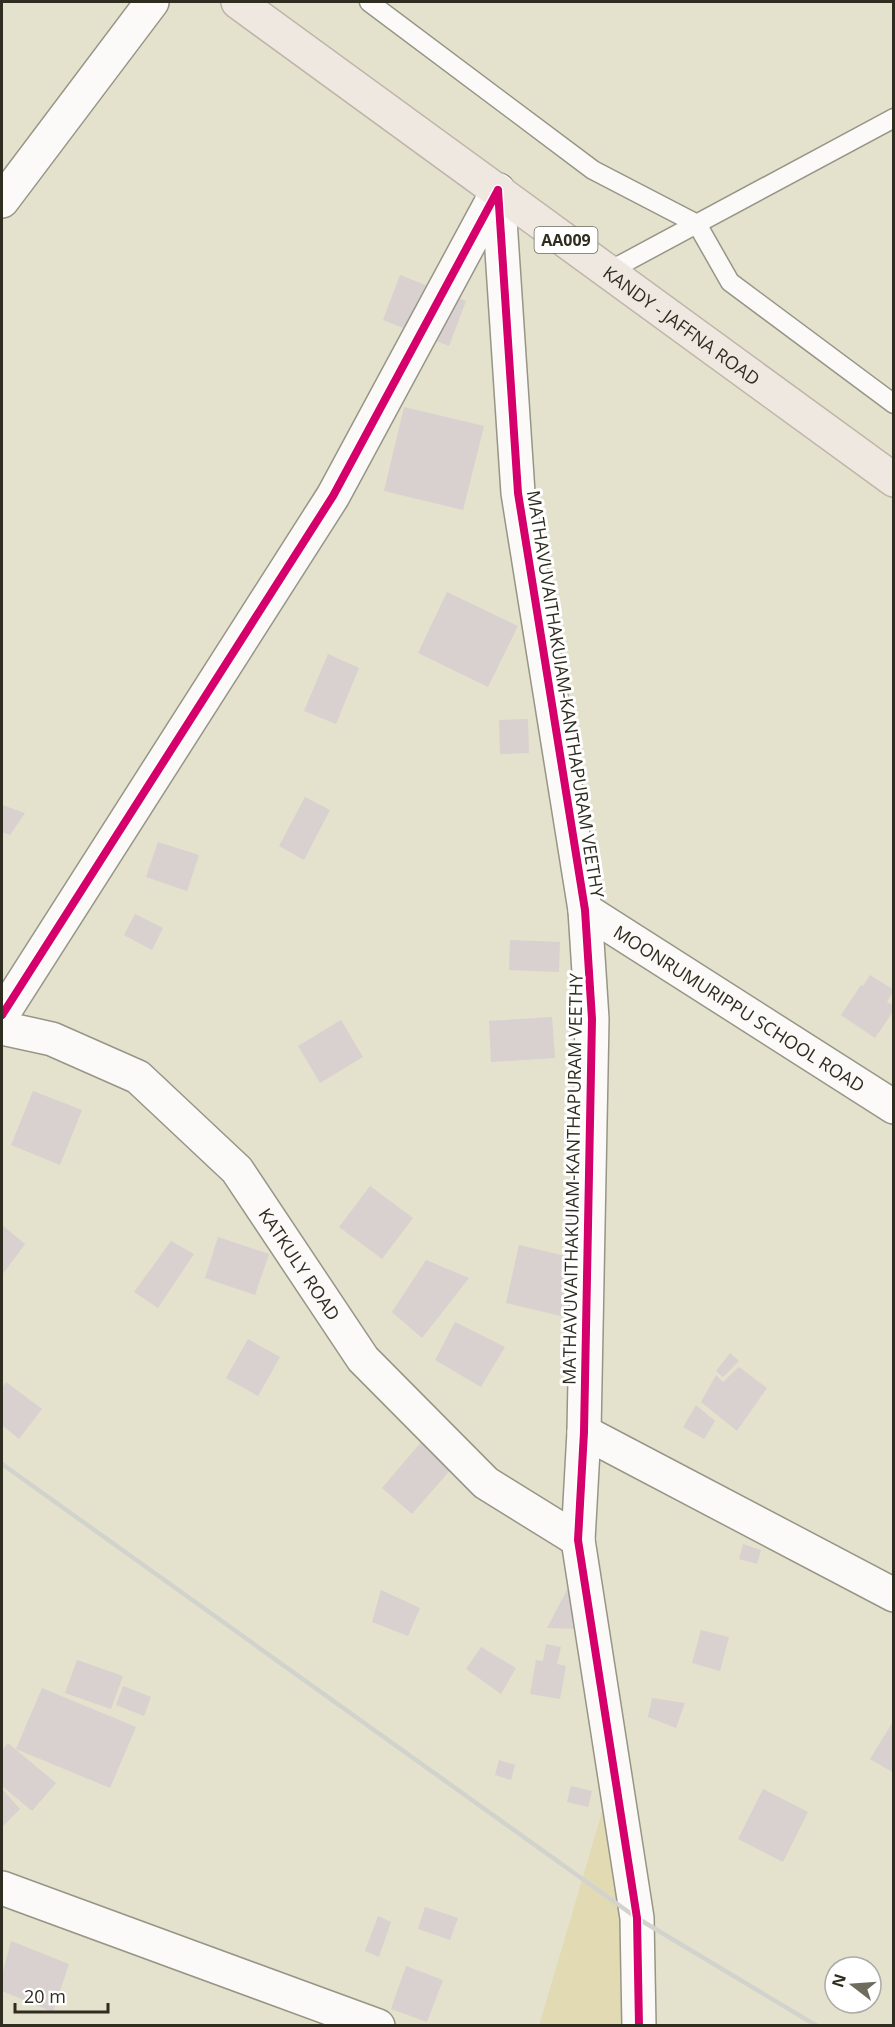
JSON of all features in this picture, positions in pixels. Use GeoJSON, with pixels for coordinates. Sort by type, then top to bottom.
{"type":"FeatureCollection","features":[{"type":"Feature","properties":{"kind":"highway","name":"KANDY - JAFFNA ROAD"},"geometry":{"type":"LineString","coordinates":[[238,2],[894,480]]}},
{"type":"Feature","properties":{"kind":"street"},"geometry":{"type":"LineString","coordinates":[[2,201],[152,2]]}},
{"type":"Feature","properties":{"kind":"street"},"geometry":{"type":"LineString","coordinates":[[2,1015],[333,496],[498,190]]}},
{"type":"Feature","properties":{"kind":"street","name":"MATHAVUVAITHAKUIAM-KANTHAPURAM VEETHY"},"geometry":{"type":"LineString","coordinates":[[498,190],[518,493],[585,910],[592,1019],[584,1432],[578,1540],[637,1918],[639,2025]]}},
{"type":"Feature","properties":{"kind":"street","name":"MOONRUMURIPPU SCHOOL ROAD"},"geometry":{"type":"LineString","coordinates":[[585,910],[894,1107]]}},
{"type":"Feature","properties":{"kind":"street","name":"KATKULY ROAD"},"geometry":{"type":"LineString","coordinates":[[2,1028],[52,1039],[138,1077],[237,1170],[363,1359],[486,1483],[578,1540]]}},
{"type":"Feature","properties":{"kind":"street"},"geometry":{"type":"LineString","coordinates":[[584,1432],[894,1595]]}},
{"type":"Feature","properties":{"kind":"street"},"geometry":{"type":"LineString","coordinates":[[2,1888],[378,2025]]}},
{"type":"Feature","properties":{"kind":"lane"},"geometry":{"type":"LineString","coordinates":[[369,2],[593,171],[697,225],[730,282],[894,404]]}},
{"type":"Feature","properties":{"kind":"lane"},"geometry":{"type":"LineString","coordinates":[[609,271],[894,118]]}},
{"type":"Feature","properties":{"kind":"shaded area"},"geometry":{"type":"Polygon","coordinates":[[[610,1785],[627,1919],[628,2025],[539,2026],[610,1785]]]}},
{"type":"Feature","properties":{"kind":"building"},"geometry":{"type":"Polygon","coordinates":[[[400,275],[466,301],[449,346],[383,320],[400,275]]]}},
{"type":"Feature","properties":{"kind":"building"},"geometry":{"type":"Polygon","coordinates":[[[404,407],[484,426],[463,510],[384,491],[404,407]]]}},
{"type":"Feature","properties":{"kind":"building"},"geometry":{"type":"Polygon","coordinates":[[[447,592],[518,626],[488,687],[418,653],[447,592]]]}},
{"type":"Feature","properties":{"kind":"building"},"geometry":{"type":"Polygon","coordinates":[[[328,654],[359,668],[336,724],[304,711],[328,654]]]}},
{"type":"Feature","properties":{"kind":"building"},"geometry":{"type":"Polygon","coordinates":[[[528,719],[529,753],[500,754],[499,720],[528,719]]]}},
{"type":"Feature","properties":{"kind":"building"},"geometry":{"type":"Polygon","coordinates":[[[305,797],[330,810],[304,860],[279,846],[305,797]]]}},
{"type":"Feature","properties":{"kind":"building"},"geometry":{"type":"Polygon","coordinates":[[[2,805],[25,813],[10,835],[2,832],[2,805]]]}},
{"type":"Feature","properties":{"kind":"building"},"geometry":{"type":"Polygon","coordinates":[[[158,842],[199,855],[187,891],[146,877],[158,842]]]}},
{"type":"Feature","properties":{"kind":"building"},"geometry":{"type":"Polygon","coordinates":[[[135,914],[163,928],[152,950],[124,935],[135,914]]]}},
{"type":"Feature","properties":{"kind":"building"},"geometry":{"type":"Polygon","coordinates":[[[510,940],[560,942],[559,972],[509,970],[510,940]]]}},
{"type":"Feature","properties":{"kind":"building"},"geometry":{"type":"Polygon","coordinates":[[[870,975],[894,990],[887,1002],[894,1006],[894,1010],[875,1038],[841,1015],[870,975]]]}},
{"type":"Feature","properties":{"kind":"building"},"geometry":{"type":"Polygon","coordinates":[[[552,1017],[555,1058],[491,1062],[489,1021],[552,1017]]]}},
{"type":"Feature","properties":{"kind":"building"},"geometry":{"type":"Polygon","coordinates":[[[341,1020],[363,1057],[320,1083],[298,1046],[341,1020]]]}},
{"type":"Feature","properties":{"kind":"building"},"geometry":{"type":"Polygon","coordinates":[[[33,1091],[82,1110],[60,1165],[11,1145],[33,1091]]]}},
{"type":"Feature","properties":{"kind":"building"},"geometry":{"type":"Polygon","coordinates":[[[370,1186],[413,1218],[382,1259],[339,1227],[370,1186]]]}},
{"type":"Feature","properties":{"kind":"building"},"geometry":{"type":"Polygon","coordinates":[[[2,1225],[25,1244],[2,1275],[2,1225]]]}},
{"type":"Feature","properties":{"kind":"building"},"geometry":{"type":"Polygon","coordinates":[[[218,1237],[269,1254],[255,1295],[205,1278],[218,1237]]]}},
{"type":"Feature","properties":{"kind":"building"},"geometry":{"type":"Polygon","coordinates":[[[171,1241],[194,1254],[158,1308],[134,1292],[171,1241]]]}},
{"type":"Feature","properties":{"kind":"building"},"geometry":{"type":"Polygon","coordinates":[[[519,1245],[578,1259],[565,1317],[506,1303],[519,1245]]]}},
{"type":"Feature","properties":{"kind":"building"},"geometry":{"type":"Polygon","coordinates":[[[426,1260],[469,1278],[422,1338],[392,1312],[426,1260]]]}},
{"type":"Feature","properties":{"kind":"building"},"geometry":{"type":"Polygon","coordinates":[[[455,1322],[505,1347],[481,1387],[435,1360],[455,1322]]]}},
{"type":"Feature","properties":{"kind":"building"},"geometry":{"type":"Polygon","coordinates":[[[248,1339],[280,1357],[258,1396],[226,1378],[248,1339]]]}},
{"type":"Feature","properties":{"kind":"building"},"geometry":{"type":"Polygon","coordinates":[[[730,1353],[739,1361],[723,1377],[716,1371],[730,1353]]]}},
{"type":"Feature","properties":{"kind":"building"},"geometry":{"type":"Polygon","coordinates":[[[739,1367],[767,1388],[737,1431],[701,1402],[716,1375],[723,1382],[739,1367]]]}},
{"type":"Feature","properties":{"kind":"building"},"geometry":{"type":"Polygon","coordinates":[[[6,1382],[42,1409],[19,1439],[2,1425],[2,1388],[6,1382]]]}},
{"type":"Feature","properties":{"kind":"building"},"geometry":{"type":"Polygon","coordinates":[[[696,1405],[715,1421],[704,1439],[683,1427],[696,1405]]]}},
{"type":"Feature","properties":{"kind":"building"},"geometry":{"type":"Polygon","coordinates":[[[422,1441],[452,1468],[412,1514],[382,1488],[422,1441]]]}},
{"type":"Feature","properties":{"kind":"building"},"geometry":{"type":"Polygon","coordinates":[[[743,1544],[761,1550],[757,1564],[739,1559],[743,1544]]]}},
{"type":"Feature","properties":{"kind":"building"},"geometry":{"type":"Polygon","coordinates":[[[580,1589],[584,1629],[547,1628],[567,1590],[580,1589]]]}},
{"type":"Feature","properties":{"kind":"building"},"geometry":{"type":"Polygon","coordinates":[[[381,1590],[420,1608],[408,1636],[372,1622],[381,1590]]]}},
{"type":"Feature","properties":{"kind":"building"},"geometry":{"type":"Polygon","coordinates":[[[701,1630],[729,1637],[720,1671],[692,1663],[701,1630]]]}},
{"type":"Feature","properties":{"kind":"building"},"geometry":{"type":"Polygon","coordinates":[[[546,1644],[561,1647],[557,1664],[566,1666],[560,1699],[530,1694],[536,1660],[543,1661],[546,1644]]]}},
{"type":"Feature","properties":{"kind":"building"},"geometry":{"type":"Polygon","coordinates":[[[481,1647],[516,1668],[501,1694],[466,1669],[481,1647]]]}},
{"type":"Feature","properties":{"kind":"building"},"geometry":{"type":"Polygon","coordinates":[[[77,1660],[123,1676],[111,1709],[65,1693],[77,1660]]]}},
{"type":"Feature","properties":{"kind":"building"},"geometry":{"type":"Polygon","coordinates":[[[123,1686],[151,1697],[144,1716],[116,1705],[123,1686]]]}},
{"type":"Feature","properties":{"kind":"building"},"geometry":{"type":"Polygon","coordinates":[[[42,1688],[136,1727],[110,1788],[16,1749],[42,1688]]]}},
{"type":"Feature","properties":{"kind":"building"},"geometry":{"type":"Polygon","coordinates":[[[652,1698],[685,1703],[676,1728],[648,1717],[652,1698]]]}},
{"type":"Feature","properties":{"kind":"building"},"geometry":{"type":"Polygon","coordinates":[[[894,1720],[894,1773],[870,1759],[894,1720]]]}},
{"type":"Feature","properties":{"kind":"building"},"geometry":{"type":"Polygon","coordinates":[[[8,1743],[56,1783],[32,1811],[2,1786],[2,1751],[8,1743]]]}},
{"type":"Feature","properties":{"kind":"building"},"geometry":{"type":"Polygon","coordinates":[[[499,1760],[515,1765],[511,1780],[495,1775],[499,1760]]]}},
{"type":"Feature","properties":{"kind":"building"},"geometry":{"type":"Polygon","coordinates":[[[571,1786],[592,1791],[588,1807],[567,1802],[571,1786]]]}},
{"type":"Feature","properties":{"kind":"building"},"geometry":{"type":"Polygon","coordinates":[[[2,1789],[20,1809],[2,1827],[2,1789]]]}},
{"type":"Feature","properties":{"kind":"building"},"geometry":{"type":"Polygon","coordinates":[[[763,1789],[808,1812],[783,1862],[738,1839],[763,1789]]]}},
{"type":"Feature","properties":{"kind":"building"},"geometry":{"type":"Polygon","coordinates":[[[425,1907],[458,1918],[450,1940],[418,1929],[425,1907]]]}},
{"type":"Feature","properties":{"kind":"building"},"geometry":{"type":"Polygon","coordinates":[[[378,1916],[391,1922],[379,1957],[365,1951],[378,1916]]]}},
{"type":"Feature","properties":{"kind":"building"},"geometry":{"type":"Polygon","coordinates":[[[11,1941],[69,1964],[53,2012],[2,1991],[2,1975],[11,1941]]]}},
{"type":"Feature","properties":{"kind":"building"},"geometry":{"type":"Polygon","coordinates":[[[406,1966],[443,1980],[427,2022],[391,2009],[406,1966]]]}},
{"type":"Feature","properties":{"kind":"railway"},"geometry":{"type":"LineString","coordinates":[[2,1464],[637,1918],[817,2026]]}},
{"type":"Feature","properties":{"kind":"cycle path"},"geometry":{"type":"LineString","coordinates":[[498,190],[518,493],[585,910],[592,1019],[584,1432],[578,1540],[637,1918],[639,2026]]}},
{"type":"Feature","properties":{"kind":"cycle path"},"geometry":{"type":"LineString","coordinates":[[2,1015],[333,496],[498,190]]}}]}
